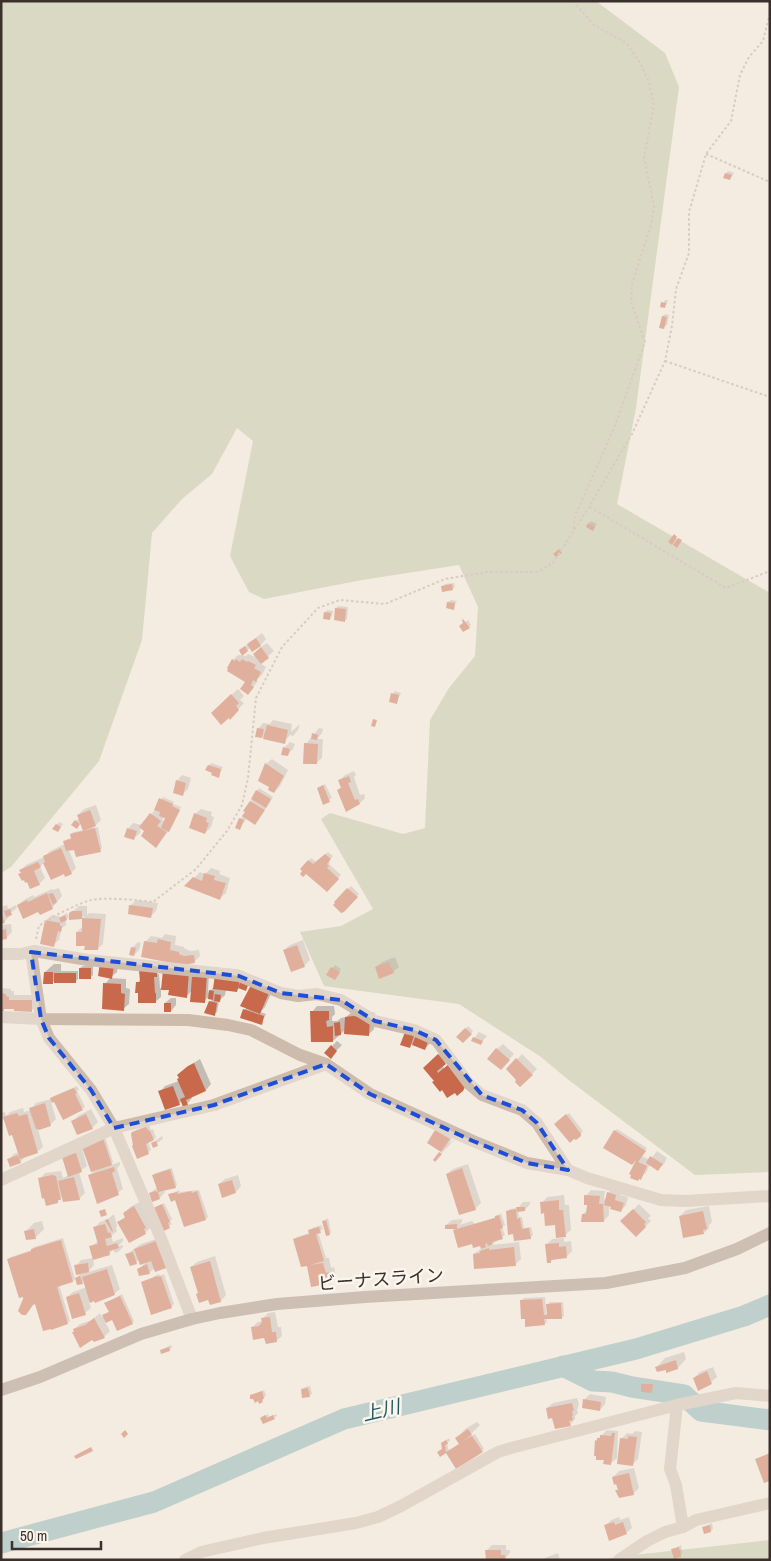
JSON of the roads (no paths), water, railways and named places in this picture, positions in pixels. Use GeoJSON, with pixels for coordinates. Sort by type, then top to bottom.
{"type":"FeatureCollection","features":[{"type":"Feature","properties":{"kind":"main road","name":"ビーナスライン"},"geometry":{"type":"LineString","coordinates":[[1,1390],[40,1377],[141,1334],[220,1313],[277,1304],[365,1296],[606,1283],[685,1268],[737,1249],[770,1233]]}},
{"type":"Feature","properties":{"kind":"street"},"geometry":{"type":"LineString","coordinates":[[1,954],[33,951],[88,960],[239,976],[281,993],[298,996],[317,994],[341,1000],[375,1021],[414,1030],[436,1040],[469,1084],[482,1095],[522,1110],[537,1123],[568,1170]]}},
{"type":"Feature","properties":{"kind":"street"},"geometry":{"type":"LineString","coordinates":[[33,951],[41,1019],[49,1038],[91,1090],[114,1128],[160,1236],[192,1319]]}},
{"type":"Feature","properties":{"kind":"street"},"geometry":{"type":"LineString","coordinates":[[1,1017],[188,1020],[251,1030],[300,1054],[326,1064],[370,1094],[473,1141],[527,1163],[568,1170],[587,1178],[661,1200],[686,1201],[770,1196]]}},
{"type":"Feature","properties":{"kind":"street"},"geometry":{"type":"LineString","coordinates":[[1,1180],[114,1128],[214,1106],[326,1064]]}},
{"type":"Feature","properties":{"kind":"street"},"geometry":{"type":"LineString","coordinates":[[185,1560],[200,1552],[263,1538],[356,1523],[378,1517],[410,1502],[498,1452],[681,1405],[736,1393],[770,1396]]}},
{"type":"Feature","properties":{"kind":"street"},"geometry":{"type":"LineString","coordinates":[[681,1405],[670,1469],[676,1486],[684,1527]]}},
{"type":"Feature","properties":{"kind":"street"},"geometry":{"type":"LineString","coordinates":[[619,1560],[647,1541],[665,1532],[684,1527],[696,1520],[770,1503]]}},
{"type":"Feature","properties":{"kind":"waterway","name":"上川"},"geometry":{"type":"LineString","coordinates":[[1,1543],[154,1502],[344,1419],[636,1349],[744,1316],[770,1305]]}},
{"type":"Feature","properties":{"kind":"waterway"},"geometry":{"type":"LineString","coordinates":[[563,1366],[593,1381],[612,1382],[684,1395],[701,1411],[770,1420]]}}]}
